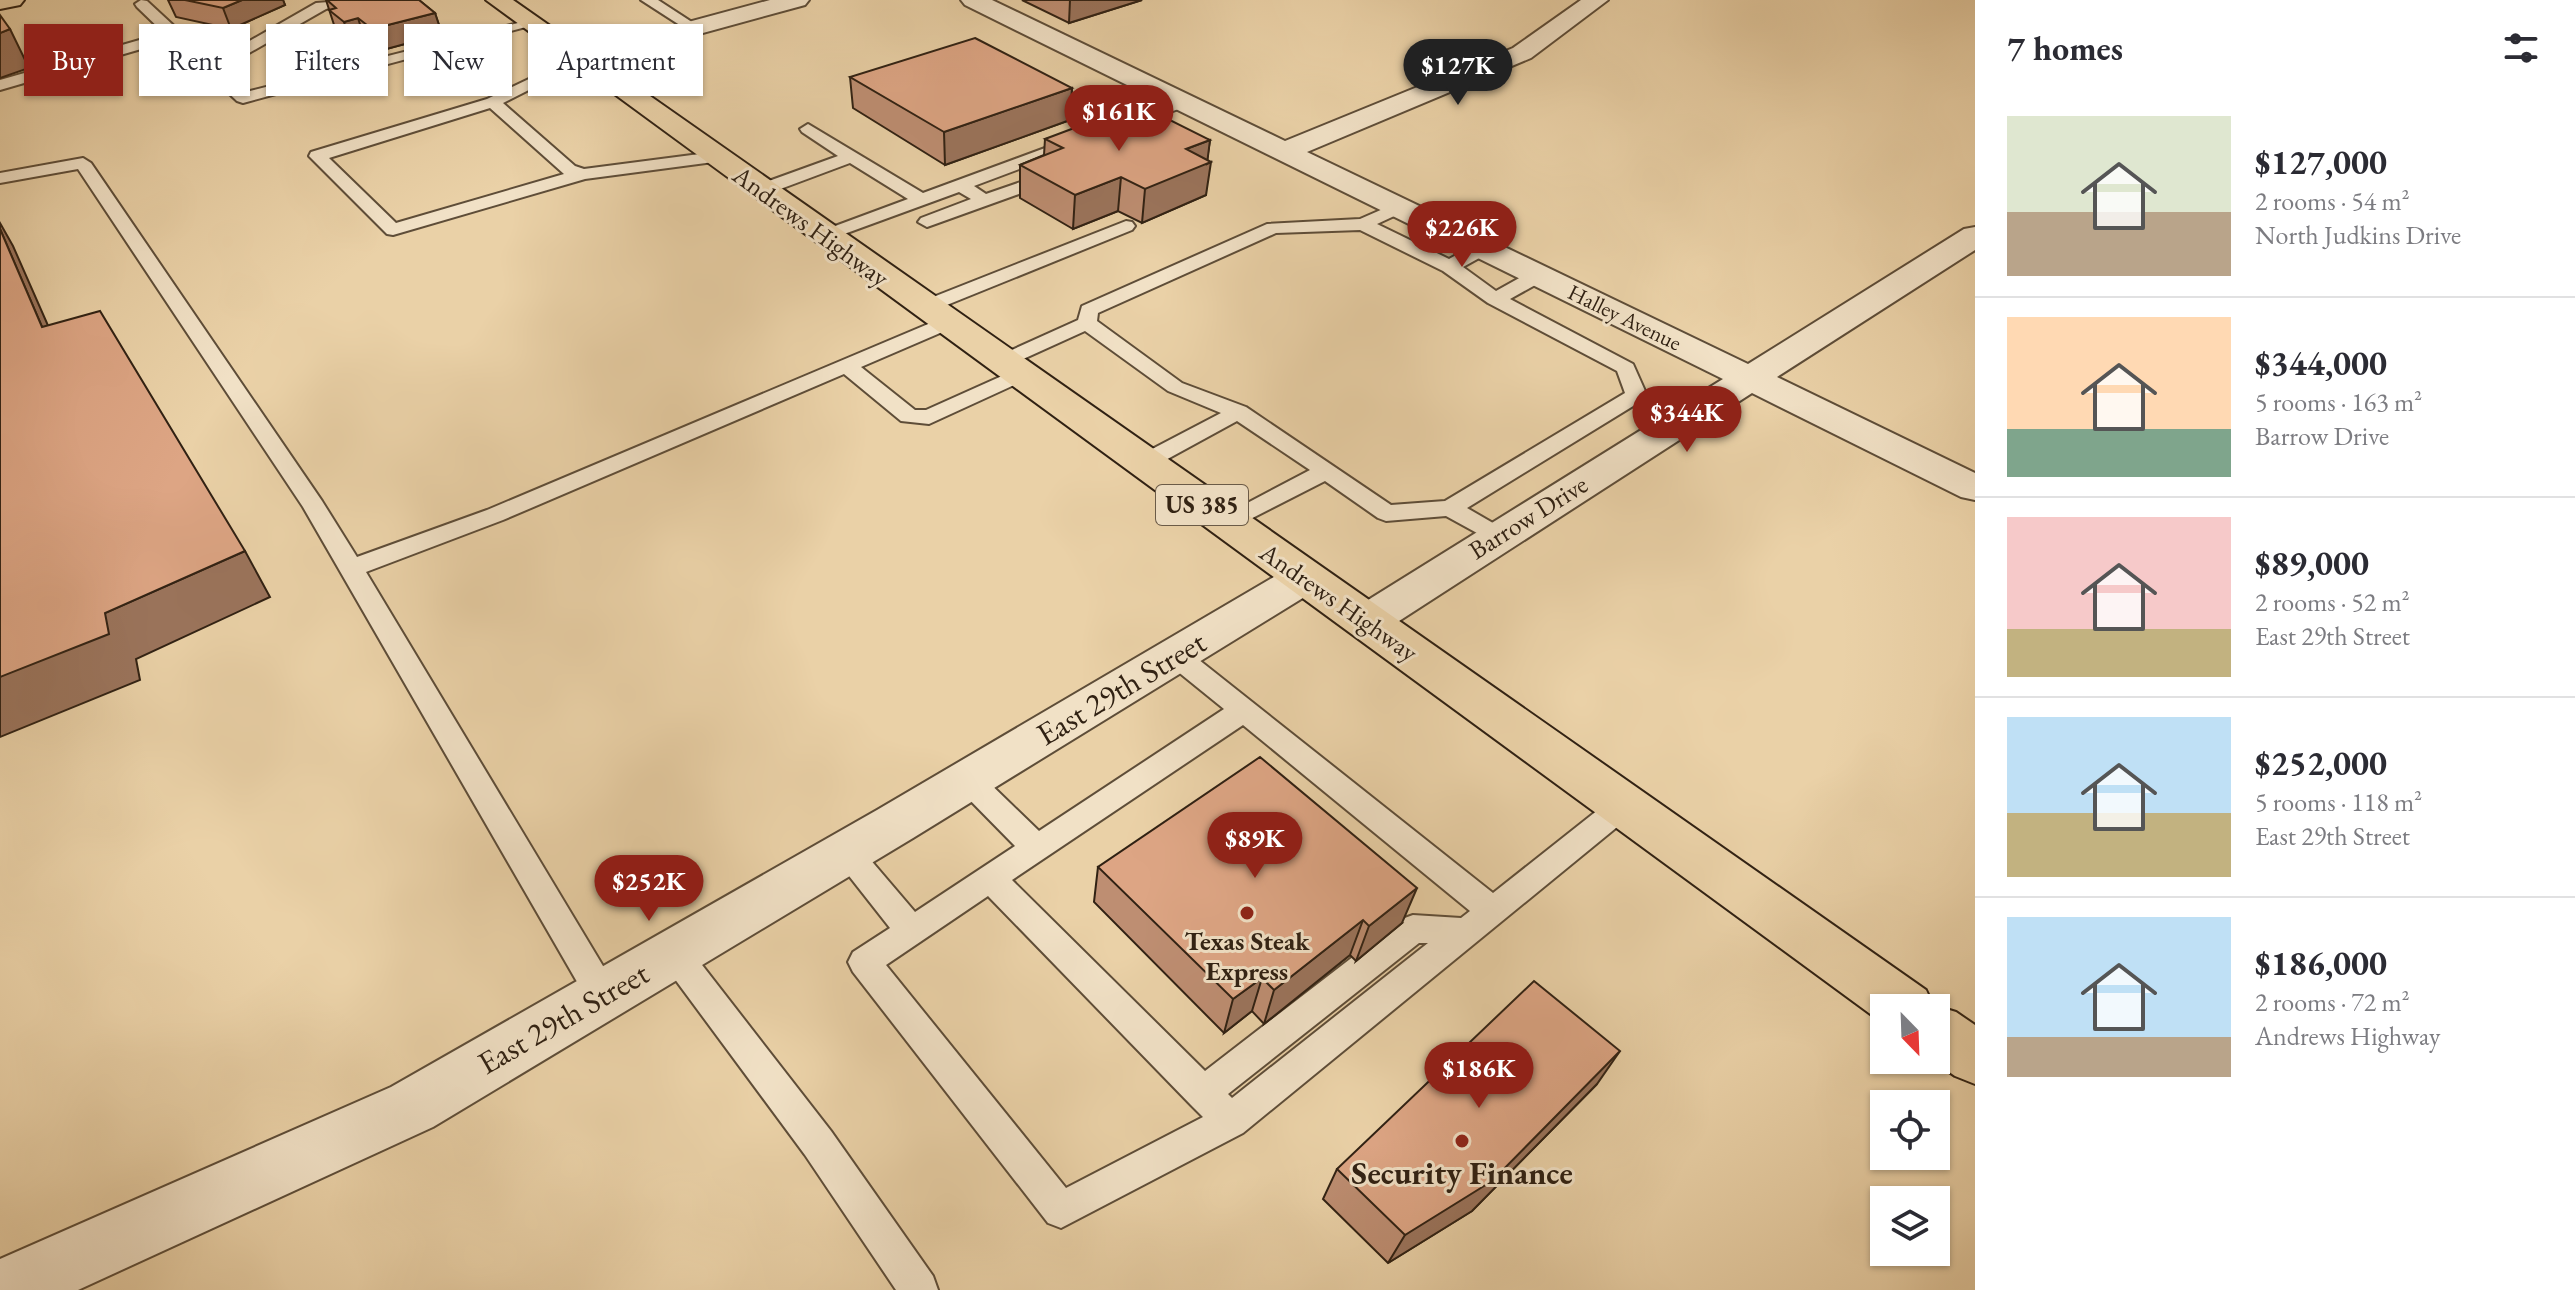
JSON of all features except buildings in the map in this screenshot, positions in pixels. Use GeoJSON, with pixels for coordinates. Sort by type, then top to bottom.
{"type":"FeatureCollection","features":[{"type":"Feature","properties":{"kind":"main road"},"geometry":{"type":"LineString","coordinates":[[0,2],[12,0]]}},
{"type":"Feature","properties":{"kind":"main road","name":"Andrews Highway"},"geometry":{"type":"LineString","coordinates":[[498,0],[530,24]]}},
{"type":"Feature","properties":{"kind":"main road","name":"Andrews Highway"},"geometry":{"type":"LineString","coordinates":[[630,96],[1886,994]]}},
{"type":"Feature","properties":{"kind":"main road"},"geometry":{"type":"LineString","coordinates":[[1950,1040],[1975,1057]]}},
{"type":"Feature","properties":{"kind":"street"},"geometry":{"type":"LineString","coordinates":[[703,26],[797,0]]}},
{"type":"Feature","properties":{"kind":"street","name":"Halley Avenue"},"geometry":{"type":"LineString","coordinates":[[973,0],[1975,488]]}},
{"type":"Feature","properties":{"kind":"street"},"geometry":{"type":"LineString","coordinates":[[1285,151],[1522,53],[1596,0]]}},
{"type":"Feature","properties":{"kind":"street","name":"Barrow Drive"},"geometry":{"type":"LineString","coordinates":[[1367,621],[1975,236]]}},
{"type":"Feature","properties":{"kind":"street","name":"East 29th Street"},"geometry":{"type":"LineString","coordinates":[[5,1290],[412,1107],[846,853],[1304,578]]}},
{"type":"Feature","properties":{"kind":"lane"},"geometry":{"type":"LineString","coordinates":[[162,0],[136,3],[162,24]]}},
{"type":"Feature","properties":{"kind":"lane"},"geometry":{"type":"LineString","coordinates":[[250,47],[321,6],[347,0]]}},
{"type":"Feature","properties":{"kind":"lane"},"geometry":{"type":"LineString","coordinates":[[648,0],[687,24]]}},
{"type":"Feature","properties":{"kind":"lane"},"geometry":{"type":"LineString","coordinates":[[241,96],[243,98],[528,25]]}},
{"type":"Feature","properties":{"kind":"lane"},"geometry":{"type":"LineString","coordinates":[[0,85],[139,44]]}},
{"type":"Feature","properties":{"kind":"lane"},"geometry":{"type":"LineString","coordinates":[[528,84],[493,102],[317,156],[393,230],[583,174],[715,157]]}},
{"type":"Feature","properties":{"kind":"lane"},"geometry":{"type":"LineString","coordinates":[[493,102],[569,170],[583,174]]}},
{"type":"Feature","properties":{"kind":"lane"},"geometry":{"type":"LineString","coordinates":[[825,236],[1183,102]]}},
{"type":"Feature","properties":{"kind":"lane"},"geometry":{"type":"LineString","coordinates":[[808,129],[922,200]]}},
{"type":"Feature","properties":{"kind":"lane"},"geometry":{"type":"LineString","coordinates":[[761,190],[851,157]]}},
{"type":"Feature","properties":{"kind":"lane"},"geometry":{"type":"LineString","coordinates":[[0,178],[83,163],[314,506],[603,996]]}},
{"type":"Feature","properties":{"kind":"lane"},"geometry":{"type":"LineString","coordinates":[[927,222],[1038,181]]}},
{"type":"Feature","properties":{"kind":"lane"},"geometry":{"type":"LineString","coordinates":[[961,186],[985,200]]}},
{"type":"Feature","properties":{"kind":"lane"},"geometry":{"type":"LineString","coordinates":[[1087,323],[1089,310],[1273,228],[1363,224],[1399,207]]}},
{"type":"Feature","properties":{"kind":"lane"},"geometry":{"type":"LineString","coordinates":[[1363,224],[1450,267],[1495,299],[1626,368],[1636,395]]}},
{"type":"Feature","properties":{"kind":"lane"},"geometry":{"type":"LineString","coordinates":[[350,569],[495,515],[848,367],[936,315],[1126,226]]}},
{"type":"Feature","properties":{"kind":"lane"},"geometry":{"type":"LineString","coordinates":[[1450,267],[1483,248]]}},
{"type":"Feature","properties":{"kind":"lane"},"geometry":{"type":"LineString","coordinates":[[1495,299],[1539,275]]}},
{"type":"Feature","properties":{"kind":"lane"},"geometry":{"type":"LineString","coordinates":[[848,367],[909,416],[929,417],[1087,323]]}},
{"type":"Feature","properties":{"kind":"lane"},"geometry":{"type":"LineString","coordinates":[[1087,323],[1175,387],[1238,412],[1386,513],[1450,508],[1636,395],[1694,414]]}},
{"type":"Feature","properties":{"kind":"lane"},"geometry":{"type":"LineString","coordinates":[[1143,463],[1238,412]]}},
{"type":"Feature","properties":{"kind":"lane"},"geometry":{"type":"LineString","coordinates":[[1227,523],[1326,471]]}},
{"type":"Feature","properties":{"kind":"lane"},"geometry":{"type":"LineString","coordinates":[[1450,508],[1497,536]]}},
{"type":"Feature","properties":{"kind":"lane"},"geometry":{"type":"LineString","coordinates":[[1175,655],[1493,911]]}},
{"type":"Feature","properties":{"kind":"lane"},"geometry":{"type":"LineString","coordinates":[[1244,710],[864,962],[1061,1210],[1231,1121],[1623,806]]}},
{"type":"Feature","properties":{"kind":"lane"},"geometry":{"type":"LineString","coordinates":[[968,780],[1037,848]]}},
{"type":"Feature","properties":{"kind":"lane"},"geometry":{"type":"LineString","coordinates":[[846,853],[911,930]]}},
{"type":"Feature","properties":{"kind":"lane"},"geometry":{"type":"LineString","coordinates":[[991,879],[1231,1121]]}},
{"type":"Feature","properties":{"kind":"lane"},"geometry":{"type":"LineString","coordinates":[[1203,1093],[1413,929],[1468,932]]}},
{"type":"Feature","properties":{"kind":"lane"},"geometry":{"type":"LineString","coordinates":[[674,953],[818,1143],[919,1290]]}},
{"type":"Feature","properties":{"kind":"place","name":"Texas Steak Express"},"geometry":{"type":"Point","coordinates":[1247,913]}},
{"type":"Feature","properties":{"kind":"place","name":"Security Finance"},"geometry":{"type":"Point","coordinates":[1462,1141]}}]}
